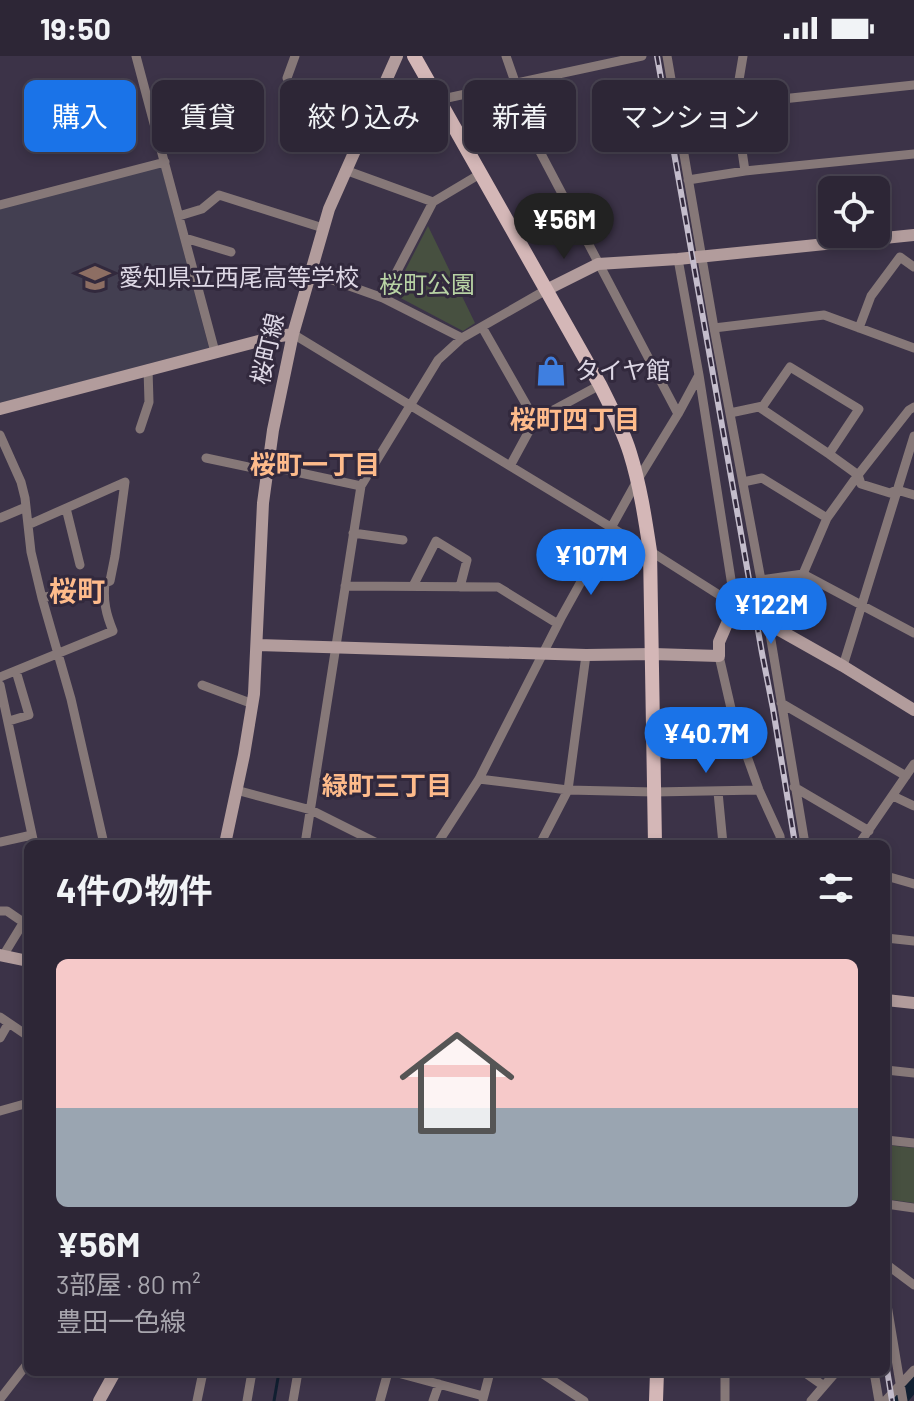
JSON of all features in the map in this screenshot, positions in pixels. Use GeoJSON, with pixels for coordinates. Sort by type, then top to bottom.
{"type":"FeatureCollection","features":[{"type":"Feature","properties":{"kind":"main road"},"geometry":{"type":"LineString","coordinates":[[414,56],[427,80]]}},
{"type":"Feature","properties":{"kind":"main road"},"geometry":{"type":"LineString","coordinates":[[448,118],[600,385],[630,453],[650,551],[655,840]]}},
{"type":"Feature","properties":{"kind":"main road"},"geometry":{"type":"LineString","coordinates":[[656,1401],[657,1376]]}},
{"type":"Feature","properties":{"kind":"street"},"geometry":{"type":"LineString","coordinates":[[136,56],[215,352]]}},
{"type":"Feature","properties":{"kind":"street"},"geometry":{"type":"LineString","coordinates":[[287,78],[295,56]]}},
{"type":"Feature","properties":{"kind":"street","name":"桜町線"},"geometry":{"type":"LineString","coordinates":[[258,645],[263,503],[293,334],[329,209],[397,56]]}},
{"type":"Feature","properties":{"kind":"street"},"geometry":{"type":"LineString","coordinates":[[506,56],[514,80]]}},
{"type":"Feature","properties":{"kind":"street"},"geometry":{"type":"LineString","coordinates":[[529,80],[642,56]]}},
{"type":"Feature","properties":{"kind":"street"},"geometry":{"type":"LineString","coordinates":[[669,56],[701,256],[761,580],[804,840]]}},
{"type":"Feature","properties":{"kind":"street"},"geometry":{"type":"LineString","coordinates":[[739,80],[743,56]]}},
{"type":"Feature","properties":{"kind":"street"},"geometry":{"type":"LineString","coordinates":[[788,98],[914,85]]}},
{"type":"Feature","properties":{"kind":"street"},"geometry":{"type":"LineString","coordinates":[[540,152],[678,414]]}},
{"type":"Feature","properties":{"kind":"street"},"geometry":{"type":"LineString","coordinates":[[742,152],[745,171]]}},
{"type":"Feature","properties":{"kind":"street"},"geometry":{"type":"LineString","coordinates":[[688,180],[745,171],[914,154]]}},
{"type":"Feature","properties":{"kind":"street"},"geometry":{"type":"LineString","coordinates":[[0,205],[165,162]]}},
{"type":"Feature","properties":{"kind":"street"},"geometry":{"type":"LineString","coordinates":[[345,170],[433,202]]}},
{"type":"Feature","properties":{"kind":"street"},"geometry":{"type":"LineString","coordinates":[[383,298],[433,202],[480,174]]}},
{"type":"Feature","properties":{"kind":"street"},"geometry":{"type":"LineString","coordinates":[[179,216],[202,209],[219,195],[323,228]]}},
{"type":"Feature","properties":{"kind":"street"},"geometry":{"type":"LineString","coordinates":[[306,840],[361,486],[438,360],[462,338],[598,264],[914,235]]}},
{"type":"Feature","properties":{"kind":"street"},"geometry":{"type":"LineString","coordinates":[[185,238],[231,252]]}},
{"type":"Feature","properties":{"kind":"street"},"geometry":{"type":"LineString","coordinates":[[859,328],[871,296],[900,257],[914,267]]}},
{"type":"Feature","properties":{"kind":"street"},"geometry":{"type":"LineString","coordinates":[[678,259],[735,605],[719,642],[719,656],[733,717],[780,840]]}},
{"type":"Feature","properties":{"kind":"street"},"geometry":{"type":"LineString","coordinates":[[310,272],[383,298],[462,338]]}},
{"type":"Feature","properties":{"kind":"street"},"geometry":{"type":"LineString","coordinates":[[714,328],[824,315],[914,348]]}},
{"type":"Feature","properties":{"kind":"street"},"geometry":{"type":"LineString","coordinates":[[482,327],[535,420]]}},
{"type":"Feature","properties":{"kind":"street"},"geometry":{"type":"LineString","coordinates":[[0,409],[293,334],[735,605],[914,710]]}},
{"type":"Feature","properties":{"kind":"street"},"geometry":{"type":"LineString","coordinates":[[730,413],[763,406],[790,367],[859,409],[829,454]]}},
{"type":"Feature","properties":{"kind":"street"},"geometry":{"type":"LineString","coordinates":[[140,429],[149,402],[148,369]]}},
{"type":"Feature","properties":{"kind":"street"},"geometry":{"type":"LineString","coordinates":[[440,840],[479,779],[558,624],[699,375]]}},
{"type":"Feature","properties":{"kind":"street"},"geometry":{"type":"LineString","coordinates":[[510,466],[535,420],[600,385]]}},
{"type":"Feature","properties":{"kind":"street"},"geometry":{"type":"LineString","coordinates":[[759,407],[858,475],[861,484],[890,493],[897,490],[914,495]]}},
{"type":"Feature","properties":{"kind":"street"},"geometry":{"type":"LineString","coordinates":[[803,574],[827,518],[914,407]]}},
{"type":"Feature","properties":{"kind":"street"},"geometry":{"type":"LineString","coordinates":[[0,435],[21,482],[31,552],[59,654],[103,840]]}},
{"type":"Feature","properties":{"kind":"street"},"geometry":{"type":"LineString","coordinates":[[843,666],[914,436]]}},
{"type":"Feature","properties":{"kind":"street"},"geometry":{"type":"LineString","coordinates":[[206,458],[361,486]]}},
{"type":"Feature","properties":{"kind":"street"},"geometry":{"type":"LineString","coordinates":[[743,482],[762,478],[827,518]]}},
{"type":"Feature","properties":{"kind":"street"},"geometry":{"type":"LineString","coordinates":[[28,525],[125,482],[110,581],[42,598]]}},
{"type":"Feature","properties":{"kind":"street"},"geometry":{"type":"LineString","coordinates":[[0,518],[26,507]]}},
{"type":"Feature","properties":{"kind":"street"},"geometry":{"type":"LineString","coordinates":[[66,508],[80,565]]}},
{"type":"Feature","properties":{"kind":"street"},"geometry":{"type":"LineString","coordinates":[[353,533],[403,540]]}},
{"type":"Feature","properties":{"kind":"street"},"geometry":{"type":"LineString","coordinates":[[413,586],[436,541],[467,560],[460,587]]}},
{"type":"Feature","properties":{"kind":"street"},"geometry":{"type":"LineString","coordinates":[[761,580],[803,574],[914,633]]}},
{"type":"Feature","properties":{"kind":"street"},"geometry":{"type":"LineString","coordinates":[[0,677],[113,631],[104,604],[105,583]]}},
{"type":"Feature","properties":{"kind":"street"},"geometry":{"type":"LineString","coordinates":[[345,586],[498,587],[558,624]]}},
{"type":"Feature","properties":{"kind":"street"},"geometry":{"type":"LineString","coordinates":[[226,840],[253,704],[258,645],[719,656]]}},
{"type":"Feature","properties":{"kind":"street"},"geometry":{"type":"LineString","coordinates":[[542,840],[568,790],[586,655]]}},
{"type":"Feature","properties":{"kind":"street"},"geometry":{"type":"LineString","coordinates":[[9,721],[29,715],[16,671]]}},
{"type":"Feature","properties":{"kind":"street"},"geometry":{"type":"LineString","coordinates":[[0,685],[33,840]]}},
{"type":"Feature","properties":{"kind":"street"},"geometry":{"type":"LineString","coordinates":[[202,685],[253,704]]}},
{"type":"Feature","properties":{"kind":"street"},"geometry":{"type":"LineString","coordinates":[[781,703],[906,776]]}},
{"type":"Feature","properties":{"kind":"street"},"geometry":{"type":"LineString","coordinates":[[862,840],[914,764]]}},
{"type":"Feature","properties":{"kind":"street"},"geometry":{"type":"LineString","coordinates":[[479,779],[568,790],[759,790]]}},
{"type":"Feature","properties":{"kind":"street"},"geometry":{"type":"LineString","coordinates":[[794,787],[869,831]]}},
{"type":"Feature","properties":{"kind":"street"},"geometry":{"type":"LineString","coordinates":[[236,790],[311,810],[371,840]]}},
{"type":"Feature","properties":{"kind":"street"},"geometry":{"type":"LineString","coordinates":[[718,792],[723,840]]}},
{"type":"Feature","properties":{"kind":"street"},"geometry":{"type":"LineString","coordinates":[[893,796],[914,806]]}},
{"type":"Feature","properties":{"kind":"street"},"geometry":{"type":"LineString","coordinates":[[0,842],[24,841]]}},
{"type":"Feature","properties":{"kind":"street"},"geometry":{"type":"LineString","coordinates":[[890,877],[914,884]]}},
{"type":"Feature","properties":{"kind":"street"},"geometry":{"type":"LineString","coordinates":[[0,911],[24,917]]}},
{"type":"Feature","properties":{"kind":"street"},"geometry":{"type":"LineString","coordinates":[[24,921],[1,955],[24,960]]}},
{"type":"Feature","properties":{"kind":"street"},"geometry":{"type":"LineString","coordinates":[[890,938],[914,941]]}},
{"type":"Feature","properties":{"kind":"street"},"geometry":{"type":"LineString","coordinates":[[890,1000],[914,1003]]}},
{"type":"Feature","properties":{"kind":"street"},"geometry":{"type":"LineString","coordinates":[[0,1038],[4,1020],[24,1033]]}},
{"type":"Feature","properties":{"kind":"street"},"geometry":{"type":"LineString","coordinates":[[890,1070],[914,1073]]}},
{"type":"Feature","properties":{"kind":"street"},"geometry":{"type":"LineString","coordinates":[[0,1111],[24,1104]]}},
{"type":"Feature","properties":{"kind":"street"},"geometry":{"type":"LineString","coordinates":[[890,1140],[914,1143]]}},
{"type":"Feature","properties":{"kind":"street"},"geometry":{"type":"LineString","coordinates":[[890,1205],[914,1208]]}},
{"type":"Feature","properties":{"kind":"street"},"geometry":{"type":"LineString","coordinates":[[890,1268],[912,1291]]}},
{"type":"Feature","properties":{"kind":"street"},"geometry":{"type":"LineString","coordinates":[[890,1320],[903,1401]]}},
{"type":"Feature","properties":{"kind":"street"},"geometry":{"type":"LineString","coordinates":[[0,1399],[24,1368]]}},
{"type":"Feature","properties":{"kind":"street"},"geometry":{"type":"LineString","coordinates":[[885,1401],[914,1370]]}},
{"type":"Feature","properties":{"kind":"street"},"geometry":{"type":"LineString","coordinates":[[99,1401],[113,1376]]}},
{"type":"Feature","properties":{"kind":"street"},"geometry":{"type":"LineString","coordinates":[[197,1401],[202,1376]]}},
{"type":"Feature","properties":{"kind":"street"},"geometry":{"type":"LineString","coordinates":[[247,1401],[251,1376]]}},
{"type":"Feature","properties":{"kind":"street"},"geometry":{"type":"LineString","coordinates":[[293,1401],[297,1376]]}},
{"type":"Feature","properties":{"kind":"street"},"geometry":{"type":"LineString","coordinates":[[380,1401],[387,1376]]}},
{"type":"Feature","properties":{"kind":"street"},"geometry":{"type":"LineString","coordinates":[[409,1376],[483,1398],[489,1376]]}},
{"type":"Feature","properties":{"kind":"street"},"geometry":{"type":"LineString","coordinates":[[546,1376],[584,1401]]}},
{"type":"Feature","properties":{"kind":"street"},"geometry":{"type":"LineString","coordinates":[[725,1376],[725,1401]]}},
{"type":"Feature","properties":{"kind":"street"},"geometry":{"type":"LineString","coordinates":[[810,1376],[824,1386]]}},
{"type":"Feature","properties":{"kind":"street"},"geometry":{"type":"LineString","coordinates":[[811,1401],[833,1376]]}},
{"type":"Feature","properties":{"kind":"street"},"geometry":{"type":"LineString","coordinates":[[875,1376],[879,1401]]}},
{"type":"Feature","properties":{"kind":"street"},"geometry":{"type":"LineString","coordinates":[[433,1401],[439,1384]]}},
{"type":"Feature","properties":{"kind":"shaded area","name":"愛知県立西尾高等学校"},"geometry":{"type":"Polygon","coordinates":[[[161,166],[209,348],[0,403],[0,208],[161,166]]]}},
{"type":"Feature","properties":{"kind":"green space","name":"桜町公園"},"geometry":{"type":"Polygon","coordinates":[[[428,226],[475,323],[463,331],[393,294],[428,226]]]}},
{"type":"Feature","properties":{"kind":"green space"},"geometry":{"type":"Polygon","coordinates":[[[890,1145],[914,1148],[914,1203],[890,1200],[890,1145]]]}},
{"type":"Feature","properties":{"kind":"waterway"},"geometry":{"type":"LineString","coordinates":[[274,1401],[278,1376]]}},
{"type":"Feature","properties":{"kind":"waterway"},"geometry":{"type":"LineString","coordinates":[[898,1401],[914,1382]]}},
{"type":"Feature","properties":{"kind":"railway"},"geometry":{"type":"LineString","coordinates":[[657,56],[794,840]]}},
{"type":"Feature","properties":{"kind":"railway"},"geometry":{"type":"LineString","coordinates":[[888,1376],[892,1401]]}},
{"type":"Feature","properties":{"kind":"place","name":"愛知県立西尾高等学校"},"geometry":{"type":"Point","coordinates":[95,278]}},
{"type":"Feature","properties":{"kind":"place","name":"タイヤ館"},"geometry":{"type":"Point","coordinates":[551,371]}},
{"type":"Feature","properties":{"kind":"district","name":"桜町四丁目"},"geometry":{"type":"Point","coordinates":[575,420]}},
{"type":"Feature","properties":{"kind":"district","name":"桜町一丁目"},"geometry":{"type":"Point","coordinates":[315,465]}},
{"type":"Feature","properties":{"kind":"district","name":"桜町"},"geometry":{"type":"Point","coordinates":[77,591]}},
{"type":"Feature","properties":{"kind":"district","name":"緑町三丁目"},"geometry":{"type":"Point","coordinates":[387,786]}}]}
